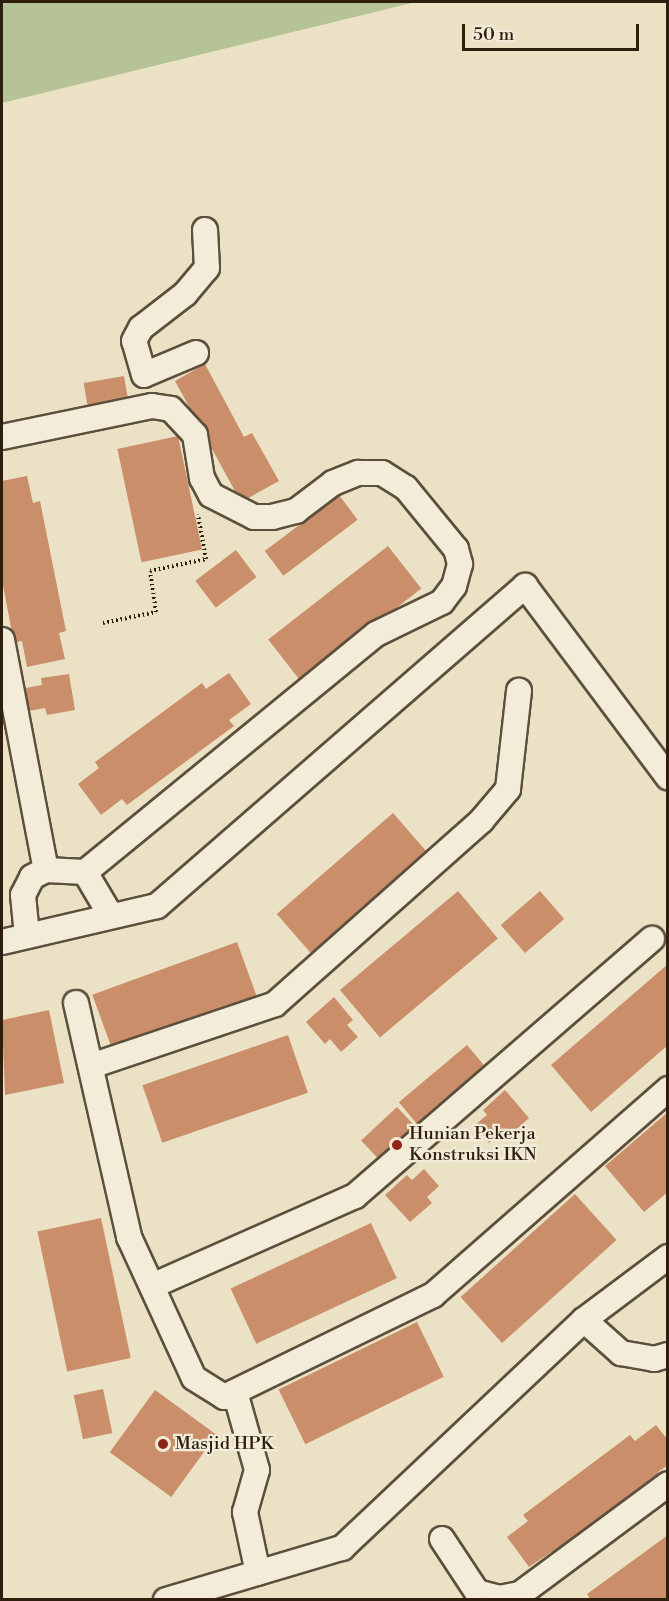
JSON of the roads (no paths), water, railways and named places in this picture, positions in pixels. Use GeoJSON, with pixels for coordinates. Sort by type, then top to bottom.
{"type":"FeatureCollection","features":[{"type":"Feature","properties":{"kind":"street"},"geometry":{"type":"LineString","coordinates":[[196,354],[144,375],[134,341],[141,328],[185,294],[207,268],[205,230]]}},
{"type":"Feature","properties":{"kind":"street"},"geometry":{"type":"LineString","coordinates":[[2,437],[152,406],[171,409],[195,435],[207,488],[254,517],[273,518],[296,511],[350,477],[382,473],[406,488],[456,549],[454,586],[442,602],[376,634],[85,872],[46,870],[32,877],[23,896],[27,936]]}},
{"type":"Feature","properties":{"kind":"street"},"geometry":{"type":"LineString","coordinates":[[2,942],[157,906],[525,586],[668,777]]}},
{"type":"Feature","properties":{"kind":"street"},"geometry":{"type":"LineString","coordinates":[[2,640],[46,870]]}},
{"type":"Feature","properties":{"kind":"street"},"geometry":{"type":"LineString","coordinates":[[91,1066],[275,1004],[481,821],[508,789],[519,691]]}},
{"type":"Feature","properties":{"kind":"street"},"geometry":{"type":"LineString","coordinates":[[85,872],[111,916]]}},
{"type":"Feature","properties":{"kind":"street"},"geometry":{"type":"LineString","coordinates":[[152,1286],[355,1196],[652,939]]}},
{"type":"Feature","properties":{"kind":"street"},"geometry":{"type":"LineString","coordinates":[[76,1002],[129,1237],[194,1378],[224,1397],[433,1295],[668,1089]]}},
{"type":"Feature","properties":{"kind":"street"},"geometry":{"type":"LineString","coordinates":[[166,1599],[342,1548],[584,1320],[668,1257]]}},
{"type":"Feature","properties":{"kind":"street"},"geometry":{"type":"LineString","coordinates":[[584,1320],[621,1353],[654,1359],[668,1355]]}},
{"type":"Feature","properties":{"kind":"street"},"geometry":{"type":"LineString","coordinates":[[235,1392],[257,1470],[245,1512],[258,1573]]}},
{"type":"Feature","properties":{"kind":"street"},"geometry":{"type":"LineString","coordinates":[[442,1539],[477,1592],[499,1598],[520,1594],[668,1484]]}},
{"type":"Feature","properties":{"kind":"place","name":"Hunian Pekerja Konstruksi IKN"},"geometry":{"type":"Point","coordinates":[397,1145]}},
{"type":"Feature","properties":{"kind":"place","name":"Masjid HPK"},"geometry":{"type":"Point","coordinates":[163,1444]}}]}
